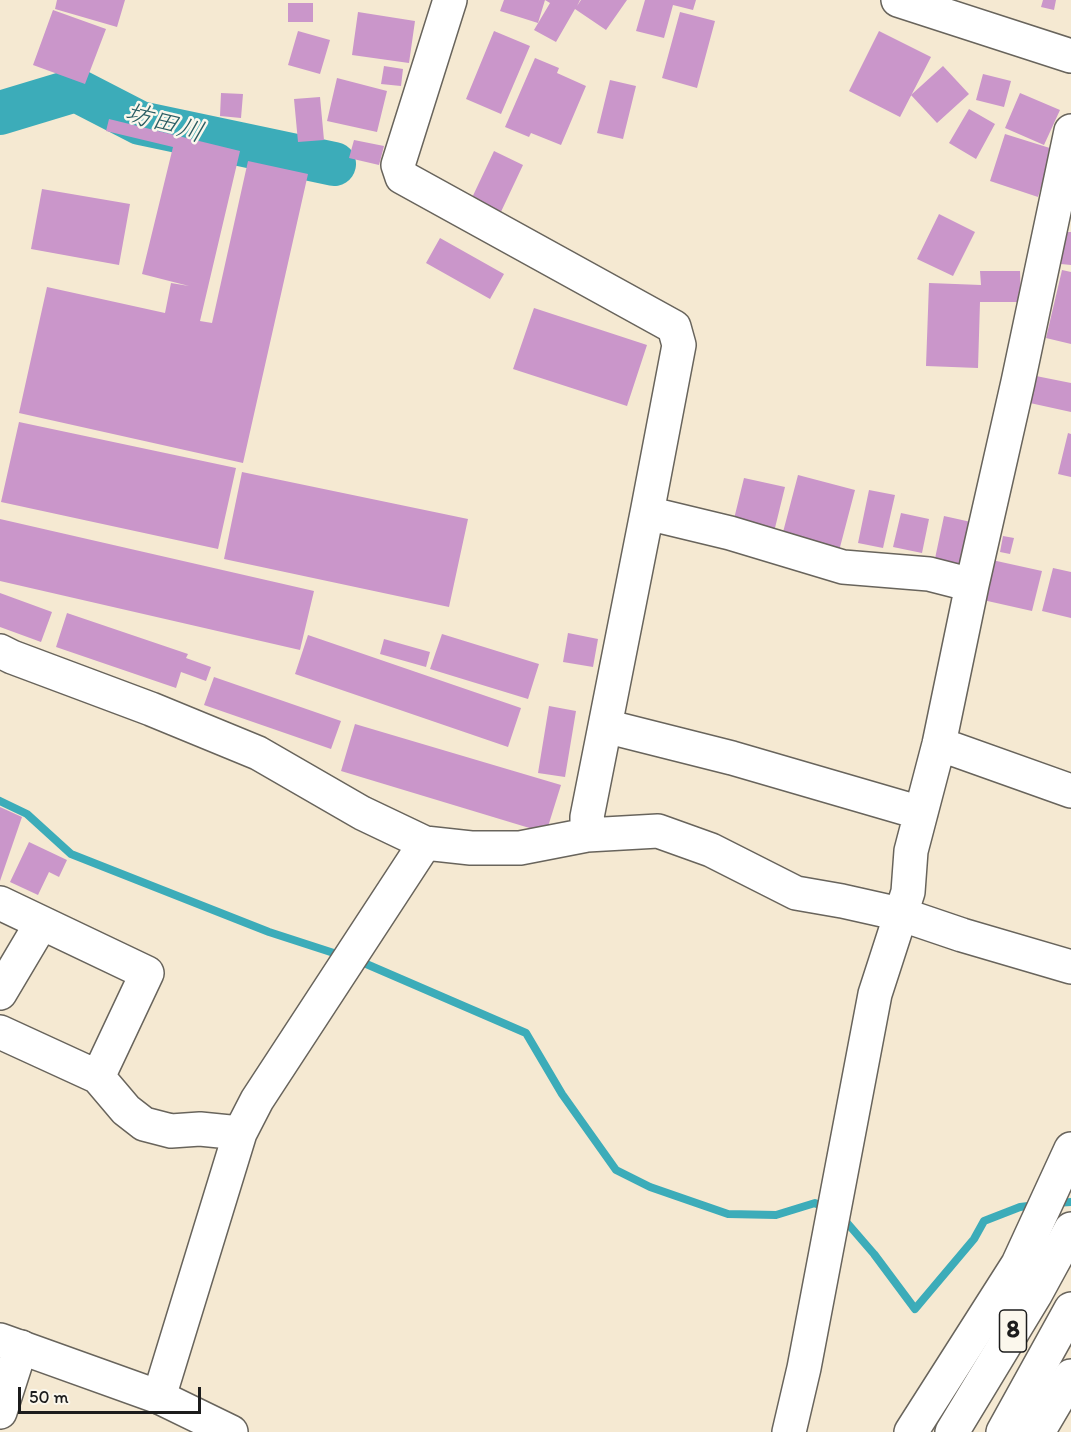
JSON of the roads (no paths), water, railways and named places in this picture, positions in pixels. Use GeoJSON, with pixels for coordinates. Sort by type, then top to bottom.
{"type":"FeatureCollection","features":[{"type":"Feature","properties":{"kind":"main road"},"geometry":{"type":"LineString","coordinates":[[450,0],[398,165],[402,177],[674,327],[679,345],[587,817],[587,835]]}},
{"type":"Feature","properties":{"kind":"main road"},"geometry":{"type":"LineString","coordinates":[[898,0],[1071,56]]}},
{"type":"Feature","properties":{"kind":"main road"},"geometry":{"type":"LineString","coordinates":[[789,1432],[806,1357],[875,994],[908,892],[911,851],[939,744],[1071,131]]}},
{"type":"Feature","properties":{"kind":"main road"},"geometry":{"type":"LineString","coordinates":[[647,513],[730,533],[843,567],[929,574],[972,585]]}},
{"type":"Feature","properties":{"kind":"main road"},"geometry":{"type":"LineString","coordinates":[[0,651],[258,753],[362,813],[425,843],[471,848],[520,848],[587,835],[658,831],[711,850],[796,893],[900,914],[1071,967]]}},
{"type":"Feature","properties":{"kind":"main road"},"geometry":{"type":"LineString","coordinates":[[605,726],[732,758],[921,813]]}},
{"type":"Feature","properties":{"kind":"main road"},"geometry":{"type":"LineString","coordinates":[[939,744],[1071,791]]}},
{"type":"Feature","properties":{"kind":"main road"},"geometry":{"type":"LineString","coordinates":[[159,1397],[240,1133],[257,1100],[425,843]]}},
{"type":"Feature","properties":{"kind":"main road"},"geometry":{"type":"LineString","coordinates":[[0,903],[147,973],[98,1077]]}},
{"type":"Feature","properties":{"kind":"main road"},"geometry":{"type":"LineString","coordinates":[[0,993],[41,924]]}},
{"type":"Feature","properties":{"kind":"main road"},"geometry":{"type":"LineString","coordinates":[[0,1032],[98,1077],[126,1110],[144,1124],[171,1131],[200,1129],[240,1133]]}},
{"type":"Feature","properties":{"kind":"main road"},"geometry":{"type":"LineString","coordinates":[[911,1432],[1018,1264],[1071,1149]]}},
{"type":"Feature","properties":{"kind":"main road","name":"8"},"geometry":{"type":"LineString","coordinates":[[952,1432],[1035,1295],[1071,1229]]}},
{"type":"Feature","properties":{"kind":"main road","name":"8"},"geometry":{"type":"LineString","coordinates":[[1003,1432],[1071,1309]]}},
{"type":"Feature","properties":{"kind":"main road"},"geometry":{"type":"LineString","coordinates":[[0,1412],[11,1344],[159,1397],[231,1432]]}},
{"type":"Feature","properties":{"kind":"main road"},"geometry":{"type":"LineString","coordinates":[[1038,1432],[1071,1376]]}},
{"type":"Feature","properties":{"kind":"waterway","name":"坊田川"},"geometry":{"type":"LineString","coordinates":[[0,113],[76,90],[140,123],[334,164]]}},
{"type":"Feature","properties":{"kind":"waterway"},"geometry":{"type":"LineString","coordinates":[[0,801],[27,814],[71,854],[269,932],[343,956]]}},
{"type":"Feature","properties":{"kind":"waterway"},"geometry":{"type":"LineString","coordinates":[[357,960],[526,1033],[562,1094],[616,1170],[650,1187],[728,1214],[776,1215],[815,1203],[826,1209]]}},
{"type":"Feature","properties":{"kind":"waterway"},"geometry":{"type":"LineString","coordinates":[[1055,1203],[1071,1202]]}},
{"type":"Feature","properties":{"kind":"waterway"},"geometry":{"type":"LineString","coordinates":[[842,1217],[874,1254],[915,1309],[974,1239],[984,1221],[1020,1207],[1037,1205]]}}]}
